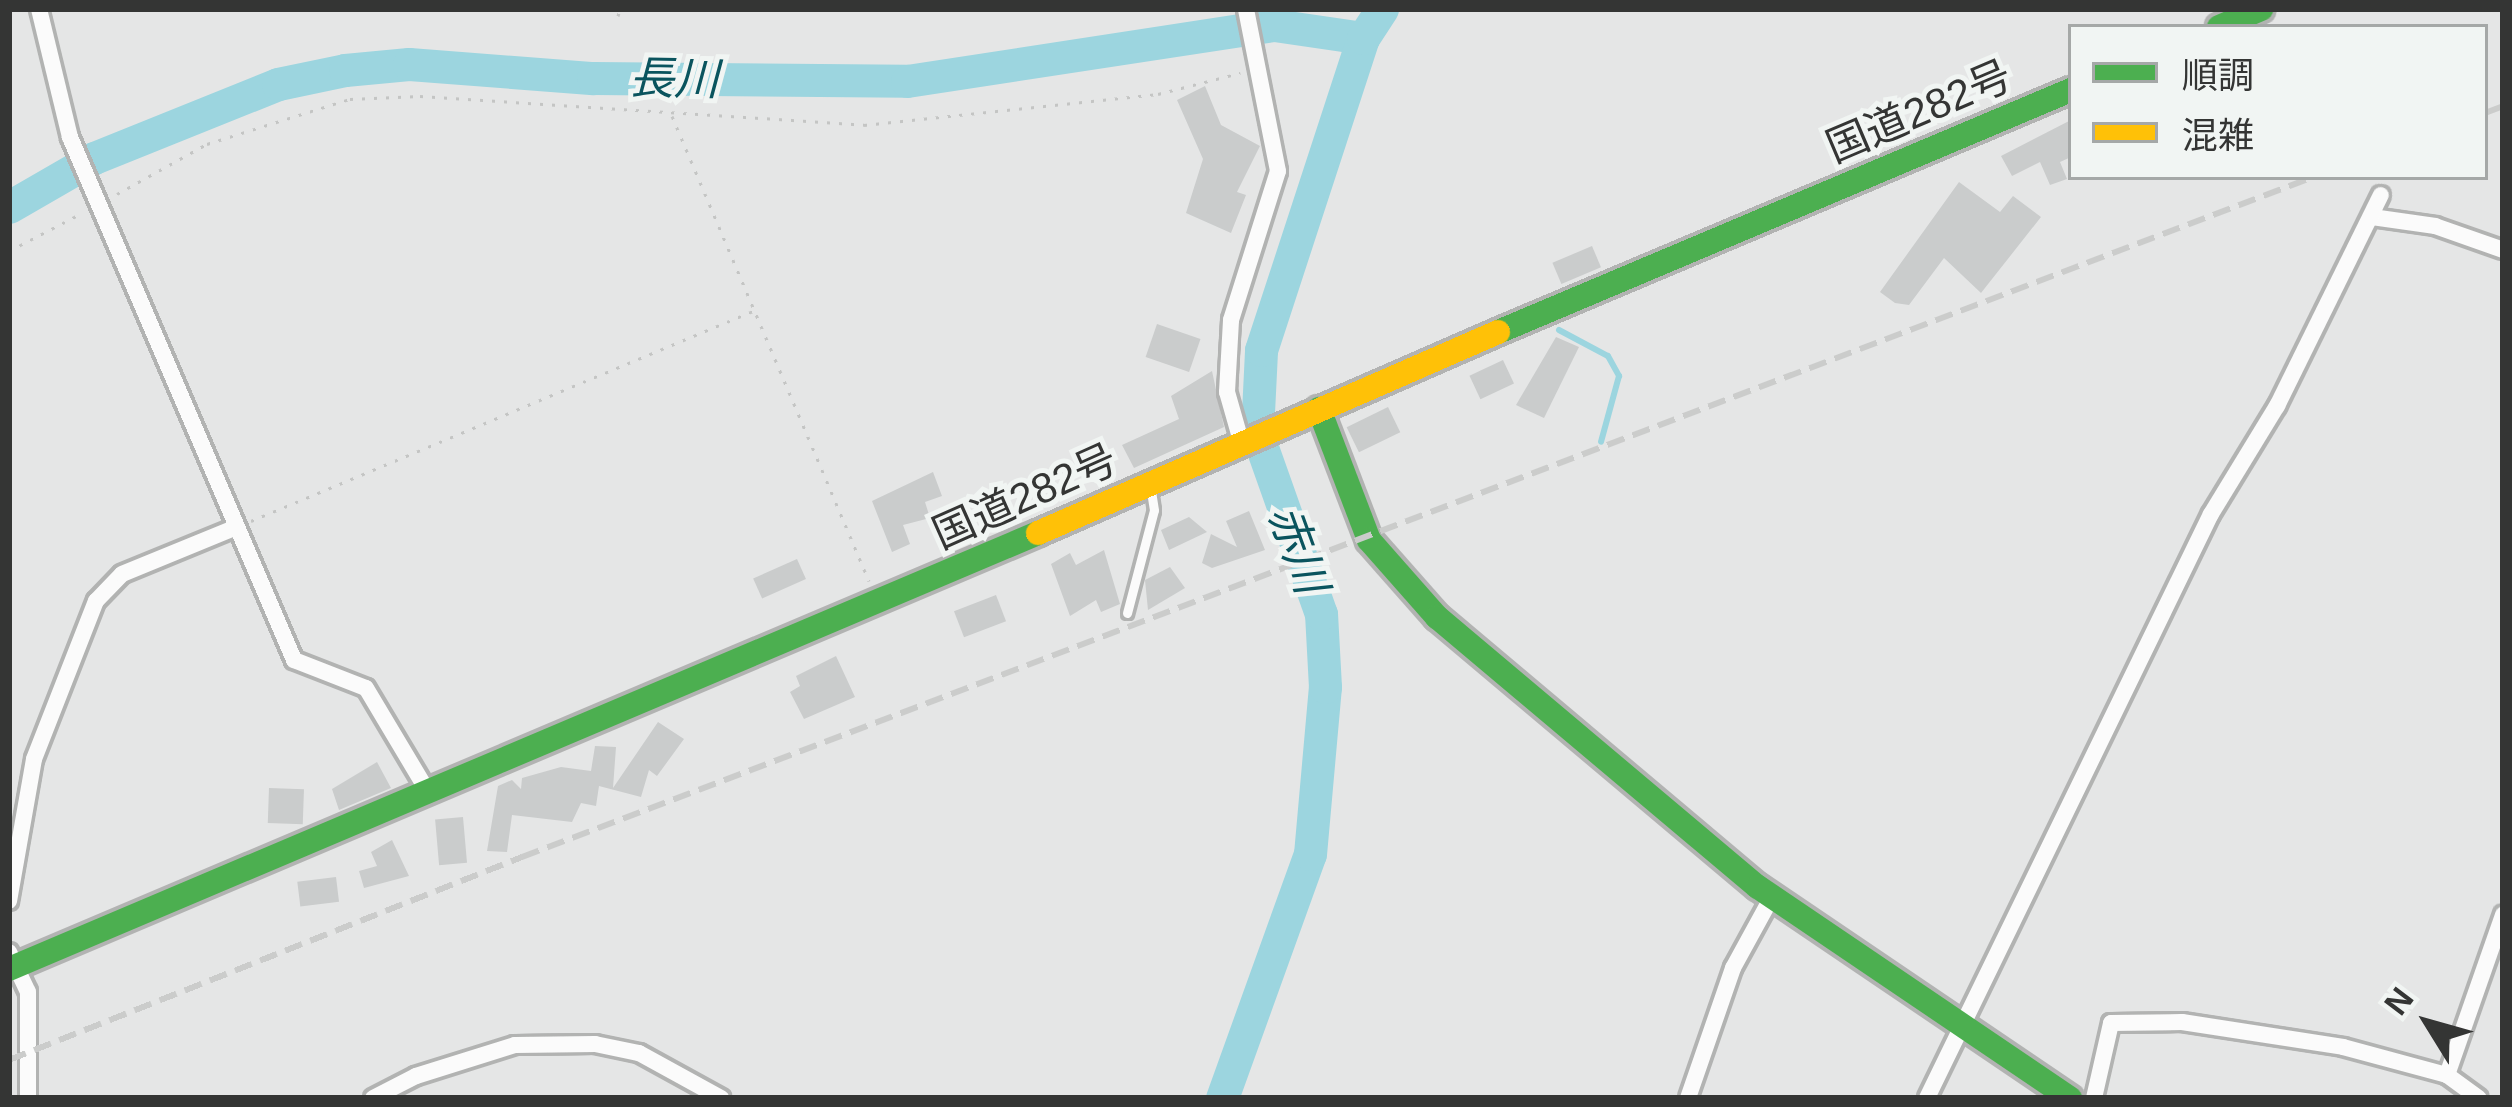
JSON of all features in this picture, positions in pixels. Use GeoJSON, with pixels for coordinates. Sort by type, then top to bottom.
{"type":"FeatureCollection","features":[{"type":"Feature","properties":{"kind":"main road"},"geometry":{"type":"LineString","coordinates":[[2226,24],[2260,9]]}},
{"type":"Feature","properties":{"kind":"main road","name":"国道282号"},"geometry":{"type":"LineString","coordinates":[[10,963],[878,606],[1241,441],[2068,91]]}},
{"type":"Feature","properties":{"kind":"main road"},"geometry":{"type":"LineString","coordinates":[[1311,413],[1369,540],[1402,583],[1773,896],[2070,1098]]}},
{"type":"Feature","properties":{"kind":"street"},"geometry":{"type":"LineString","coordinates":[[40,9],[70,137],[294,660],[367,688],[428,792]]}},
{"type":"Feature","properties":{"kind":"street"},"geometry":{"type":"LineString","coordinates":[[1241,441],[1227,392],[1232,320],[1278,171],[1246,9]]}},
{"type":"Feature","properties":{"kind":"street"},"geometry":{"type":"LineString","coordinates":[[1927,1098],[2211,514],[2276,406],[2381,195]]}},
{"type":"Feature","properties":{"kind":"street"},"geometry":{"type":"LineString","coordinates":[[2372,217],[2435,226],[2503,250]]}},
{"type":"Feature","properties":{"kind":"street"},"geometry":{"type":"LineString","coordinates":[[9,901],[34,759],[96,601],[122,574],[234,528]]}},
{"type":"Feature","properties":{"kind":"street"},"geometry":{"type":"LineString","coordinates":[[1688,1098],[1733,968],[1773,896]]}},
{"type":"Feature","properties":{"kind":"street"},"geometry":{"type":"LineString","coordinates":[[2447,1075],[2503,915]]}},
{"type":"Feature","properties":{"kind":"street"},"geometry":{"type":"LineString","coordinates":[[10,963],[28,992],[28,1098]]}},
{"type":"Feature","properties":{"kind":"street"},"geometry":{"type":"LineString","coordinates":[[2094,1098],[2111,1023],[2182,1022],[2343,1047],[2447,1075],[2479,1098]]}},
{"type":"Feature","properties":{"kind":"street"},"geometry":{"type":"LineString","coordinates":[[373,1098],[515,1045],[595,1044],[639,1053],[721,1098]]}},
{"type":"Feature","properties":{"kind":"lane"},"geometry":{"type":"LineString","coordinates":[[1126,613],[1154,510],[1150,483]]}},
{"type":"Feature","properties":{"kind":"path"},"geometry":{"type":"LineString","coordinates":[[9,251],[97,198],[207,144],[350,99],[420,95],[672,116],[864,125],[1158,94],[1260,68]]}},
{"type":"Feature","properties":{"kind":"path"},"geometry":{"type":"LineString","coordinates":[[672,116],[878,606]]}},
{"type":"Feature","properties":{"kind":"path"},"geometry":{"type":"LineString","coordinates":[[234,528],[753,311]]}},
{"type":"Feature","properties":{"kind":"building"},"geometry":{"type":"Polygon","coordinates":[[[1205,86],[1221,125],[1260,146],[1237,192],[1246,195],[1231,233],[1186,213],[1203,159],[1177,100],[1205,86]]]}},
{"type":"Feature","properties":{"kind":"building"},"geometry":{"type":"Polygon","coordinates":[[[2068,122],[2068,158],[2060,162],[2067,179],[2050,185],[2040,162],[2012,176],[2001,156],[2068,122]]]}},
{"type":"Feature","properties":{"kind":"building"},"geometry":{"type":"Polygon","coordinates":[[[1959,182],[2000,212],[2013,196],[2041,217],[1981,293],[1944,258],[1909,305],[1895,303],[1880,292],[1959,182]]]}},
{"type":"Feature","properties":{"kind":"building"},"geometry":{"type":"Polygon","coordinates":[[[1592,246],[1601,267],[1561,284],[1552,263],[1592,246]]]}},
{"type":"Feature","properties":{"kind":"building"},"geometry":{"type":"Polygon","coordinates":[[[1157,324],[1200,339],[1189,372],[1146,357],[1157,324]]]}},
{"type":"Feature","properties":{"kind":"building"},"geometry":{"type":"Polygon","coordinates":[[[1556,337],[1579,347],[1544,418],[1516,405],[1556,337]]]}},
{"type":"Feature","properties":{"kind":"building"},"geometry":{"type":"Polygon","coordinates":[[[1503,360],[1514,384],[1480,399],[1469,376],[1503,360]]]}},
{"type":"Feature","properties":{"kind":"building"},"geometry":{"type":"Polygon","coordinates":[[[1212,371],[1224,427],[1134,468],[1122,445],[1179,419],[1171,396],[1212,371]]]}},
{"type":"Feature","properties":{"kind":"building"},"geometry":{"type":"Polygon","coordinates":[[[1388,407],[1400,432],[1359,452],[1347,427],[1388,407]]]}},
{"type":"Feature","properties":{"kind":"building"},"geometry":{"type":"Polygon","coordinates":[[[933,472],[942,496],[925,502],[930,518],[903,525],[910,544],[892,552],[872,501],[933,472]]]}},
{"type":"Feature","properties":{"kind":"building"},"geometry":{"type":"Polygon","coordinates":[[[1249,511],[1265,550],[1212,568],[1202,563],[1211,534],[1237,547],[1226,521],[1249,511]]]}},
{"type":"Feature","properties":{"kind":"building"},"geometry":{"type":"Polygon","coordinates":[[[1189,517],[1207,532],[1169,550],[1161,530],[1189,517]]]}},
{"type":"Feature","properties":{"kind":"building"},"geometry":{"type":"Polygon","coordinates":[[[1104,550],[1120,604],[1101,612],[1096,600],[1070,616],[1051,564],[1070,553],[1076,565],[1104,550]]]}},
{"type":"Feature","properties":{"kind":"building"},"geometry":{"type":"Polygon","coordinates":[[[797,559],[806,579],[762,599],[753,579],[797,559]]]}},
{"type":"Feature","properties":{"kind":"building"},"geometry":{"type":"Polygon","coordinates":[[[1170,567],[1185,588],[1148,610],[1145,580],[1170,567]]]}},
{"type":"Feature","properties":{"kind":"building"},"geometry":{"type":"Polygon","coordinates":[[[996,595],[1006,621],[964,637],[954,611],[996,595]]]}},
{"type":"Feature","properties":{"kind":"building"},"geometry":{"type":"Polygon","coordinates":[[[836,656],[855,697],[804,719],[790,692],[800,686],[796,676],[836,656]]]}},
{"type":"Feature","properties":{"kind":"building"},"geometry":{"type":"Polygon","coordinates":[[[658,722],[684,739],[657,776],[649,770],[641,797],[599,786],[596,806],[581,803],[572,822],[512,815],[507,852],[487,851],[498,786],[512,780],[521,789],[522,778],[561,767],[591,771],[595,746],[616,747],[613,788],[658,722]]]}},
{"type":"Feature","properties":{"kind":"building"},"geometry":{"type":"Polygon","coordinates":[[[377,762],[391,788],[339,810],[332,789],[377,762]]]}},
{"type":"Feature","properties":{"kind":"building"},"geometry":{"type":"Polygon","coordinates":[[[269,788],[304,789],[303,824],[268,823],[269,788]]]}},
{"type":"Feature","properties":{"kind":"building"},"geometry":{"type":"Polygon","coordinates":[[[463,817],[467,863],[439,865],[435,819],[463,817]]]}},
{"type":"Feature","properties":{"kind":"building"},"geometry":{"type":"Polygon","coordinates":[[[392,840],[409,876],[364,888],[359,871],[377,866],[371,852],[392,840]]]}},
{"type":"Feature","properties":{"kind":"building"},"geometry":{"type":"Polygon","coordinates":[[[336,877],[339,902],[300,907],[297,882],[336,877]]]}},
{"type":"Feature","properties":{"kind":"waterway","name":"赤川"},"geometry":{"type":"LineString","coordinates":[[1222,1098],[1310,854],[1325,687],[1321,614],[1257,433],[1261,350],[1363,38],[1382,9]]}},
{"type":"Feature","properties":{"kind":"waterway","name":"長川"},"geometry":{"type":"LineString","coordinates":[[9,207],[94,158],[278,84],[345,70],[409,64],[593,78],[907,81],[1274,25],[1363,38]]}},
{"type":"Feature","properties":{"kind":"waterway"},"geometry":{"type":"LineString","coordinates":[[1559,330],[1608,356],[1619,376],[1601,442]]}},
{"type":"Feature","properties":{"kind":"railway"},"geometry":{"type":"LineString","coordinates":[[2488,112],[2503,106]]}},
{"type":"Feature","properties":{"kind":"railway"},"geometry":{"type":"LineString","coordinates":[[9,1060],[522,857],[2305,180]]}},
{"type":"Feature","properties":{"kind":"traffic: fast"},"geometry":{"type":"LineString","coordinates":[[2226,24],[2261,9]]}},
{"type":"Feature","properties":{"kind":"traffic: fast"},"geometry":{"type":"LineString","coordinates":[[1498,332],[2068,91]]}},
{"type":"Feature","properties":{"kind":"traffic: fast"},"geometry":{"type":"LineString","coordinates":[[1319,409],[1369,540],[1437,617],[1758,887],[2070,1098]]}},
{"type":"Feature","properties":{"kind":"traffic: fast"},"geometry":{"type":"LineString","coordinates":[[9,969],[1038,533]]}},
{"type":"Feature","properties":{"kind":"traffic: slow"},"geometry":{"type":"LineString","coordinates":[[1038,533],[1498,332]]}}]}
